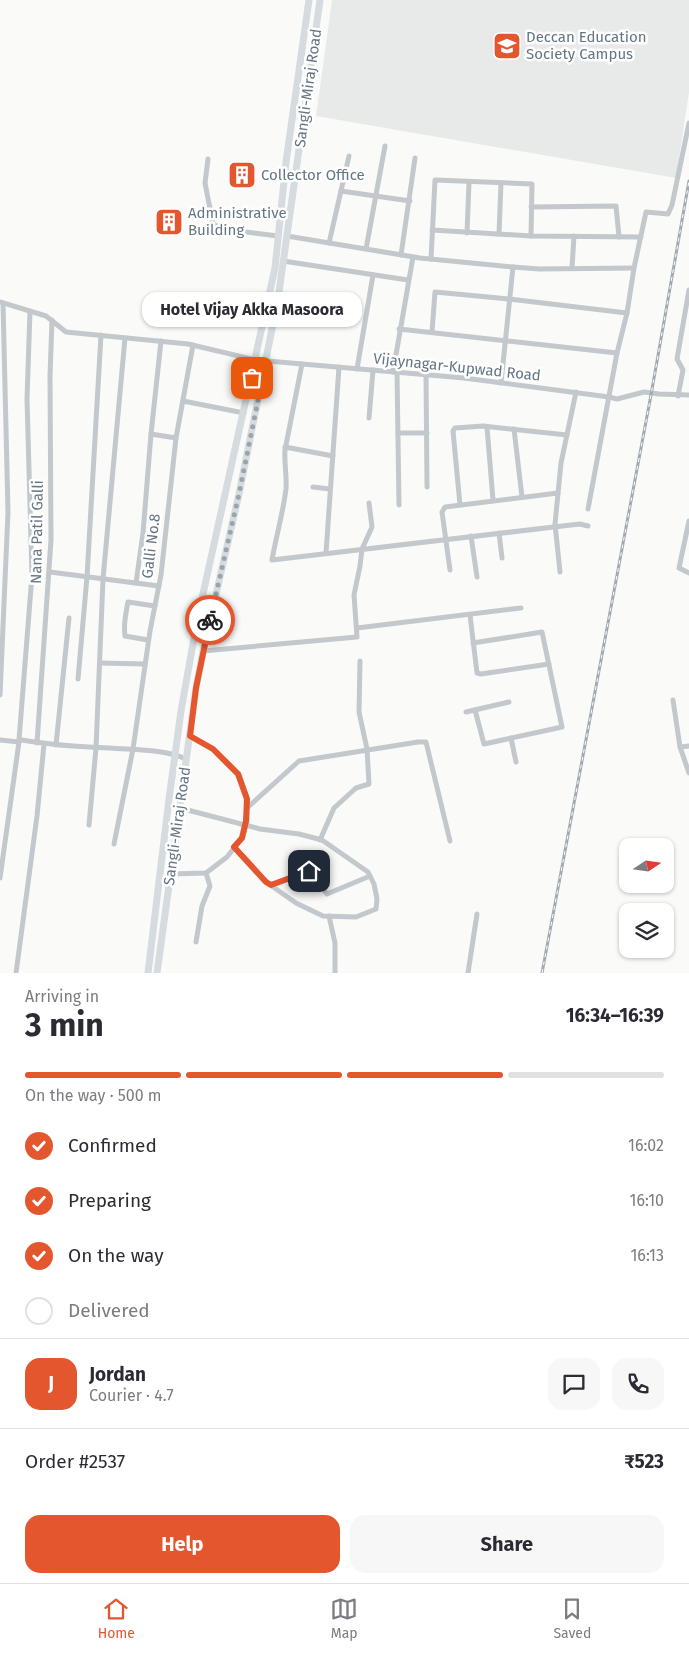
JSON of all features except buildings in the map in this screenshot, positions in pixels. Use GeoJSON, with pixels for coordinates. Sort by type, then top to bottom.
{"type":"FeatureCollection","features":[{"type":"Feature","properties":{"kind":"highway","name":"Sangli-Miraj Road"},"geometry":{"type":"LineString","coordinates":[[148,973],[175,754],[197,621],[275,268],[286,162],[309,0]]}},
{"type":"Feature","properties":{"kind":"highway","name":"Sangli-Miraj Road"},"geometry":{"type":"LineString","coordinates":[[157,973],[186,759],[203,651],[239,494],[278,299],[320,0]]}},
{"type":"Feature","properties":{"kind":"street"},"geometry":{"type":"LineString","coordinates":[[588,509],[617,352],[627,313],[646,212],[668,214],[672,205],[689,123]]}},
{"type":"Feature","properties":{"kind":"street"},"geometry":{"type":"LineString","coordinates":[[366,249],[385,146]]}},
{"type":"Feature","properties":{"kind":"street"},"geometry":{"type":"LineString","coordinates":[[329,243],[349,156]]}},
{"type":"Feature","properties":{"kind":"street"},"geometry":{"type":"LineString","coordinates":[[401,255],[415,158]]}},
{"type":"Feature","properties":{"kind":"street"},"geometry":{"type":"LineString","coordinates":[[208,159],[205,183],[213,224],[222,229],[278,236]]}},
{"type":"Feature","properties":{"kind":"street"},"geometry":{"type":"LineString","coordinates":[[431,259],[435,180],[470,183],[532,184],[531,236]]}},
{"type":"Feature","properties":{"kind":"street"},"geometry":{"type":"LineString","coordinates":[[467,233],[470,183]]}},
{"type":"Feature","properties":{"kind":"street"},"geometry":{"type":"LineString","coordinates":[[499,234],[501,183]]}},
{"type":"Feature","properties":{"kind":"street"},"geometry":{"type":"LineString","coordinates":[[341,191],[410,201]]}},
{"type":"Feature","properties":{"kind":"street"},"geometry":{"type":"LineString","coordinates":[[531,207],[616,206],[619,236]]}},
{"type":"Feature","properties":{"kind":"street"},"geometry":{"type":"LineString","coordinates":[[432,230],[531,236],[641,236]]}},
{"type":"Feature","properties":{"kind":"street"},"geometry":{"type":"LineString","coordinates":[[287,236],[413,257],[512,267],[539,269],[634,268]]}},
{"type":"Feature","properties":{"kind":"street"},"geometry":{"type":"LineString","coordinates":[[572,268],[574,236]]}},
{"type":"Feature","properties":{"kind":"street"},"geometry":{"type":"LineString","coordinates":[[399,505],[395,372],[399,329],[413,257]]}},
{"type":"Feature","properties":{"kind":"street"},"geometry":{"type":"LineString","coordinates":[[284,261],[408,280]]}},
{"type":"Feature","properties":{"kind":"street"},"geometry":{"type":"LineString","coordinates":[[501,383],[512,267]]}},
{"type":"Feature","properties":{"kind":"street"},"geometry":{"type":"LineString","coordinates":[[357,369],[373,275]]}},
{"type":"Feature","properties":{"kind":"street"},"geometry":{"type":"LineString","coordinates":[[689,290],[677,359],[683,370],[678,396],[689,395]]}},
{"type":"Feature","properties":{"kind":"street"},"geometry":{"type":"LineString","coordinates":[[432,332],[435,292],[627,313]]}},
{"type":"Feature","properties":{"kind":"street"},"geometry":{"type":"LineString","coordinates":[[0,694],[8,512],[2,303]]}},
{"type":"Feature","properties":{"kind":"street","name":"Vijaynagar-Kupwad Road"},"geometry":{"type":"LineString","coordinates":[[2,303],[46,316],[66,332],[193,345],[256,360],[501,383],[609,396],[617,399],[644,392],[678,396]]}},
{"type":"Feature","properties":{"kind":"street"},"geometry":{"type":"LineString","coordinates":[[0,878],[19,741],[32,575],[27,399],[30,311]]}},
{"type":"Feature","properties":{"kind":"street","name":"Nana Patil Galli"},"geometry":{"type":"LineString","coordinates":[[37,743],[50,572],[52,320]]}},
{"type":"Feature","properties":{"kind":"street"},"geometry":{"type":"LineString","coordinates":[[399,329],[617,352]]}},
{"type":"Feature","properties":{"kind":"street"},"geometry":{"type":"LineString","coordinates":[[78,679],[87,577],[101,335]]}},
{"type":"Feature","properties":{"kind":"street"},"geometry":{"type":"LineString","coordinates":[[89,825],[96,748],[103,579],[125,338]]}},
{"type":"Feature","properties":{"kind":"street"},"geometry":{"type":"LineString","coordinates":[[136,583],[143,533],[161,341]]}},
{"type":"Feature","properties":{"kind":"street","name":"Galli No.8"},"geometry":{"type":"LineString","coordinates":[[114,844],[133,750],[148,640],[159,586],[176,438],[193,345]]}},
{"type":"Feature","properties":{"kind":"street"},"geometry":{"type":"LineString","coordinates":[[302,364],[285,447],[286,492],[272,560],[580,524],[588,526]]}},
{"type":"Feature","properties":{"kind":"street"},"geometry":{"type":"LineString","coordinates":[[326,553],[339,367]]}},
{"type":"Feature","properties":{"kind":"street"},"geometry":{"type":"LineString","coordinates":[[369,418],[373,370]]}},
{"type":"Feature","properties":{"kind":"street"},"geometry":{"type":"LineString","coordinates":[[426,375],[427,487]]}},
{"type":"Feature","properties":{"kind":"street"},"geometry":{"type":"LineString","coordinates":[[560,572],[555,527],[558,493],[561,463],[576,392]]}},
{"type":"Feature","properties":{"kind":"street"},"geometry":{"type":"LineString","coordinates":[[183,401],[244,413]]}},
{"type":"Feature","properties":{"kind":"street"},"geometry":{"type":"LineString","coordinates":[[460,505],[453,430],[455,428],[487,427],[567,435]]}},
{"type":"Feature","properties":{"kind":"street"},"geometry":{"type":"LineString","coordinates":[[487,427],[493,500]]}},
{"type":"Feature","properties":{"kind":"street"},"geometry":{"type":"LineString","coordinates":[[514,429],[522,497]]}},
{"type":"Feature","properties":{"kind":"street"},"geometry":{"type":"LineString","coordinates":[[398,433],[427,432]]}},
{"type":"Feature","properties":{"kind":"street"},"geometry":{"type":"LineString","coordinates":[[151,434],[176,438]]}},
{"type":"Feature","properties":{"kind":"street"},"geometry":{"type":"LineString","coordinates":[[285,447],[333,456]]}},
{"type":"Feature","properties":{"kind":"street"},"geometry":{"type":"LineString","coordinates":[[313,487],[330,489]]}},
{"type":"Feature","properties":{"kind":"street"},"geometry":{"type":"LineString","coordinates":[[450,570],[442,512],[445,507],[558,493]]}},
{"type":"Feature","properties":{"kind":"street"},"geometry":{"type":"LineString","coordinates":[[203,651],[357,637],[354,596],[362,549],[372,527],[369,502]]}},
{"type":"Feature","properties":{"kind":"street"},"geometry":{"type":"LineString","coordinates":[[689,521],[678,568],[689,573]]}},
{"type":"Feature","properties":{"kind":"street"},"geometry":{"type":"LineString","coordinates":[[499,533],[502,558]]}},
{"type":"Feature","properties":{"kind":"street"},"geometry":{"type":"LineString","coordinates":[[471,536],[477,577]]}},
{"type":"Feature","properties":{"kind":"street"},"geometry":{"type":"LineString","coordinates":[[50,572],[159,586]]}},
{"type":"Feature","properties":{"kind":"street"},"geometry":{"type":"LineString","coordinates":[[148,640],[125,636],[124,628],[128,602],[155,606]]}},
{"type":"Feature","properties":{"kind":"street"},"geometry":{"type":"LineString","coordinates":[[357,628],[521,608]]}},
{"type":"Feature","properties":{"kind":"street"},"geometry":{"type":"LineString","coordinates":[[470,615],[476,673],[481,674],[549,664]]}},
{"type":"Feature","properties":{"kind":"street"},"geometry":{"type":"LineString","coordinates":[[56,745],[69,618]]}},
{"type":"Feature","properties":{"kind":"street"},"geometry":{"type":"LineString","coordinates":[[473,643],[542,632],[562,727],[484,744],[475,710]]}},
{"type":"Feature","properties":{"kind":"street"},"geometry":{"type":"LineString","coordinates":[[320,840],[334,808],[356,788],[369,784],[367,749],[359,712],[360,662]]}},
{"type":"Feature","properties":{"kind":"street"},"geometry":{"type":"LineString","coordinates":[[100,663],[145,664]]}},
{"type":"Feature","properties":{"kind":"street"},"geometry":{"type":"LineString","coordinates":[[673,700],[680,747],[689,773]]}},
{"type":"Feature","properties":{"kind":"street"},"geometry":{"type":"LineString","coordinates":[[466,712],[509,702]]}},
{"type":"Feature","properties":{"kind":"street"},"geometry":{"type":"LineString","coordinates":[[170,874],[206,873],[227,857],[242,838],[245,826],[247,799],[238,774],[213,749],[190,736]]}},
{"type":"Feature","properties":{"kind":"street"},"geometry":{"type":"LineString","coordinates":[[511,738],[516,762]]}},
{"type":"Feature","properties":{"kind":"street"},"geometry":{"type":"LineString","coordinates":[[0,740],[175,754],[186,759]]}},
{"type":"Feature","properties":{"kind":"street"},"geometry":{"type":"LineString","coordinates":[[247,808],[299,761],[367,749],[426,742],[450,842]]}},
{"type":"Feature","properties":{"kind":"street"},"geometry":{"type":"LineString","coordinates":[[16,973],[44,744]]}},
{"type":"Feature","properties":{"kind":"street"},"geometry":{"type":"LineString","coordinates":[[680,747],[689,746]]}},
{"type":"Feature","properties":{"kind":"street"},"geometry":{"type":"LineString","coordinates":[[180,808],[245,826],[299,834],[320,840],[368,872],[374,884],[377,899],[376,909],[356,917],[323,916],[296,903],[266,882],[234,847]]}},
{"type":"Feature","properties":{"kind":"street"},"geometry":{"type":"LineString","coordinates":[[271,885],[309,871],[327,894],[370,876]]}},
{"type":"Feature","properties":{"kind":"street"},"geometry":{"type":"LineString","coordinates":[[196,942],[202,906],[210,886],[206,873]]}},
{"type":"Feature","properties":{"kind":"street"},"geometry":{"type":"LineString","coordinates":[[468,973],[477,914]]}},
{"type":"Feature","properties":{"kind":"street"},"geometry":{"type":"LineString","coordinates":[[328,916],[335,943],[335,973]]}},
{"type":"Feature","properties":{"kind":"shaded area","name":"Deccan Education Society Campus"},"geometry":{"type":"Polygon","coordinates":[[[332,0],[689,0],[689,92],[676,178],[316,116],[332,0]]]}},
{"type":"Feature","properties":{"kind":"railway"},"geometry":{"type":"LineString","coordinates":[[542,973],[651,395],[689,181]]}},
{"type":"Feature","properties":{"kind":"way so far"},"geometry":{"type":"LineString","coordinates":[[210,620],[239,494],[266,361],[256,360],[252,378]]}},
{"type":"Feature","properties":{"kind":"place","name":"Deccan Education Society Campus"},"geometry":{"type":"Point","coordinates":[507,46]}},
{"type":"Feature","properties":{"kind":"place","name":"Collector Office"},"geometry":{"type":"Point","coordinates":[242,175]}},
{"type":"Feature","properties":{"kind":"place","name":"Administrative Building"},"geometry":{"type":"Point","coordinates":[169,222]}},
{"type":"Feature","properties":{"kind":"place","name":"Hotel Vijay Akka Masoora"},"geometry":{"type":"Point","coordinates":[252,378]}},
{"type":"Feature","properties":{"kind":"route"},"geometry":{"type":"LineString","coordinates":[[210,620],[196,688],[190,736],[213,749],[238,774],[247,799],[246,821],[242,838],[234,847],[271,885],[309,871]]}}]}
